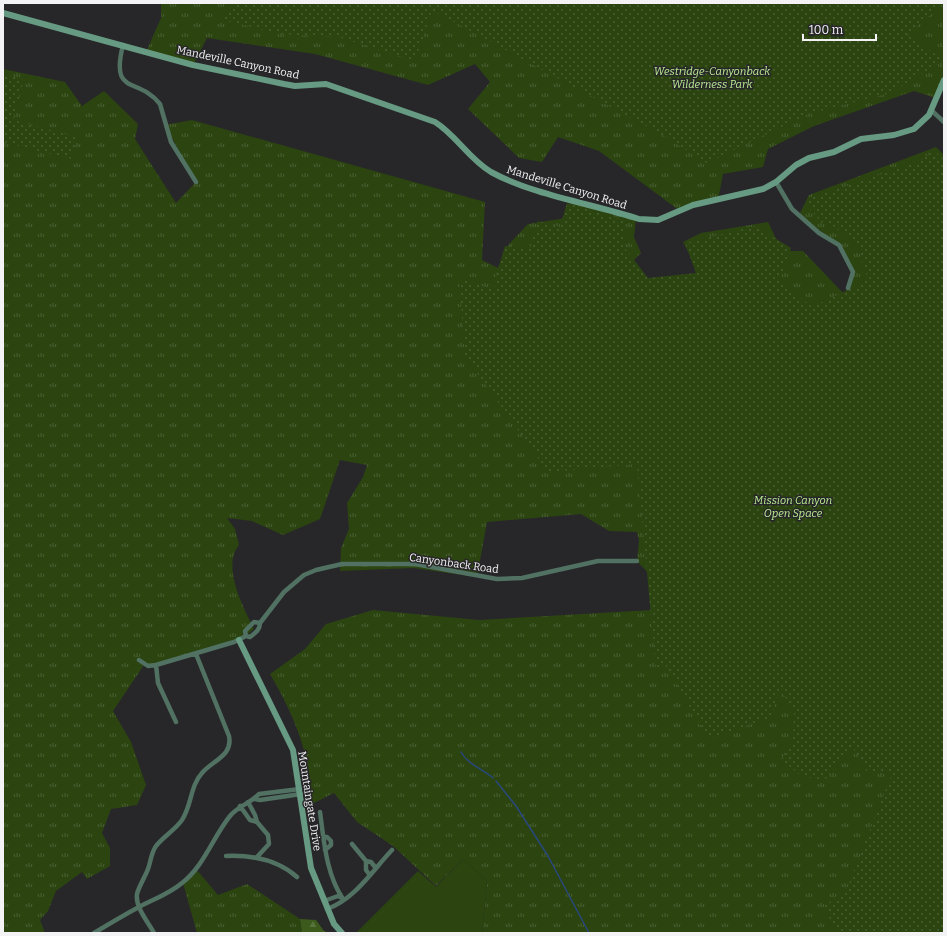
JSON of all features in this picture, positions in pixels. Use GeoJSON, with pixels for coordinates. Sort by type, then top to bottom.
{"type":"FeatureCollection","features":[{"type":"Feature","properties":{"kind":"street","name":"Mandeville Canyon Road"},"geometry":{"type":"LineString","coordinates":[[3,13],[193,65],[294,86],[326,84],[423,116],[443,126],[482,165],[504,178],[521,185],[638,219],[658,220],[693,205],[752,192],[776,182],[796,165],[809,158],[834,152],[861,138],[894,135],[914,129],[924,122],[944,80]]}},
{"type":"Feature","properties":{"kind":"street"},"geometry":{"type":"LineString","coordinates":[[123,45],[118,67],[121,76],[132,86],[156,100],[160,104],[171,142],[196,182]]}},
{"type":"Feature","properties":{"kind":"street"},"geometry":{"type":"LineString","coordinates":[[931,110],[944,122]]}},
{"type":"Feature","properties":{"kind":"street"},"geometry":{"type":"LineString","coordinates":[[776,182],[792,209],[819,233],[838,245],[853,272],[848,288]]}},
{"type":"Feature","properties":{"kind":"street","name":"Canyonback Road"},"geometry":{"type":"LineString","coordinates":[[250,636],[260,627],[260,622],[284,592],[304,575],[316,570],[342,564],[415,564],[497,579],[522,578],[598,561],[637,561]]}},
{"type":"Feature","properties":{"kind":"street"},"geometry":{"type":"LineString","coordinates":[[139,660],[144,665],[156,665],[196,654],[250,636],[245,631],[254,622],[260,622]]}},
{"type":"Feature","properties":{"kind":"street","name":"Mountaingate Drive"},"geometry":{"type":"LineString","coordinates":[[239,640],[287,735],[293,750],[311,868],[334,924],[342,933]]}},
{"type":"Feature","properties":{"kind":"street"},"geometry":{"type":"LineString","coordinates":[[154,933],[139,907],[138,893],[147,873],[155,848],[182,821],[187,812],[194,787],[199,777],[206,769],[225,755],[229,747],[229,736],[196,654]]}},
{"type":"Feature","properties":{"kind":"street"},"geometry":{"type":"LineString","coordinates":[[156,665],[158,683],[176,722]]}},
{"type":"Feature","properties":{"kind":"street"},"geometry":{"type":"LineString","coordinates":[[255,799],[259,794],[300,791]]}},
{"type":"Feature","properties":{"kind":"street"},"geometry":{"type":"LineString","coordinates":[[94,933],[139,907],[173,891],[190,876],[220,828],[240,806],[255,799],[273,798],[300,791]]}},
{"type":"Feature","properties":{"kind":"street"},"geometry":{"type":"LineString","coordinates":[[272,792],[273,798]]}},
{"type":"Feature","properties":{"kind":"street"},"geometry":{"type":"LineString","coordinates":[[248,802],[257,822],[264,829],[270,839],[269,844],[257,857]]}},
{"type":"Feature","properties":{"kind":"street"},"geometry":{"type":"LineString","coordinates":[[240,806],[250,820],[257,822]]}},
{"type":"Feature","properties":{"kind":"street"},"geometry":{"type":"LineString","coordinates":[[320,812],[325,850],[335,883],[343,899]]}},
{"type":"Feature","properties":{"kind":"street"},"geometry":{"type":"LineString","coordinates":[[323,837],[330,838],[332,843],[325,850]]}},
{"type":"Feature","properties":{"kind":"street"},"geometry":{"type":"LineString","coordinates":[[352,844],[366,861],[371,862],[375,867]]}},
{"type":"Feature","properties":{"kind":"street"},"geometry":{"type":"LineString","coordinates":[[327,909],[340,904],[343,899],[353,893],[392,850]]}},
{"type":"Feature","properties":{"kind":"street"},"geometry":{"type":"LineString","coordinates":[[226,856],[257,857],[281,866],[297,877]]}},
{"type":"Feature","properties":{"kind":"street"},"geometry":{"type":"LineString","coordinates":[[366,861],[366,870],[369,874]]}},
{"type":"Feature","properties":{"kind":"street"},"geometry":{"type":"LineString","coordinates":[[324,901],[338,896],[343,899]]}},
{"type":"Feature","properties":{"kind":"street","name":"Mountaingate Drive"},"geometry":{"type":"LineString","coordinates":[[334,924],[335,933]]}},
{"type":"Feature","properties":{"kind":"green space","name":"Westridge-Canyonback Wilderness Park"},"geometry":{"type":"Polygon","coordinates":[[[161,3],[944,3],[944,80],[936,98],[914,91],[814,126],[768,149],[763,167],[723,174],[718,200],[680,211],[599,151],[558,137],[542,162],[519,158],[468,109],[490,82],[475,64],[428,85],[315,54],[207,38],[193,65],[146,52],[161,18],[161,3]]]}},
{"type":"Feature","properties":{"kind":"green space","name":"Westridge-Canyonback Wilderness Park"},"geometry":{"type":"Polygon","coordinates":[[[234,3],[944,3],[907,35],[944,60],[890,93],[808,114],[707,163],[659,133],[432,10],[415,61],[338,37],[280,34],[219,19],[234,3]]]}},
{"type":"Feature","properties":{"kind":"green space"},"geometry":{"type":"Polygon","coordinates":[[[3,69],[65,82],[82,106],[104,91],[138,124],[135,139],[176,203],[196,182],[165,125],[192,120],[485,202],[482,260],[498,268],[509,244],[528,224],[566,218],[573,200],[636,218],[634,237],[641,253],[632,262],[645,281],[684,285],[698,270],[683,242],[701,233],[768,222],[782,251],[803,251],[844,294],[850,283],[852,271],[844,253],[823,232],[799,215],[809,195],[936,147],[944,155],[944,933],[482,933],[487,881],[463,859],[436,886],[393,846],[357,822],[334,793],[312,804],[308,768],[300,736],[287,705],[270,674],[305,649],[326,624],[373,610],[479,620],[652,610],[649,574],[637,561],[639,540],[637,532],[609,531],[581,514],[487,522],[477,577],[413,568],[340,571],[341,548],[349,529],[347,503],[363,477],[367,465],[340,460],[320,519],[283,535],[252,521],[227,518],[235,529],[239,545],[234,554],[232,564],[233,576],[240,599],[254,629],[243,638],[156,665],[144,665],[113,711],[131,742],[146,785],[137,805],[111,809],[102,833],[110,848],[110,866],[87,879],[82,872],[56,891],[48,911],[40,920],[45,933],[3,933],[3,69]]]}},
{"type":"Feature","properties":{"kind":"green space"},"geometry":{"type":"Polygon","coordinates":[[[3,75],[24,79],[13,120],[77,137],[72,159],[3,142],[3,75]]]}},
{"type":"Feature","properties":{"kind":"green space","name":"Mission Canyon Open Space"},"geometry":{"type":"Polygon","coordinates":[[[935,151],[944,160],[944,933],[836,933],[824,905],[845,894],[893,771],[867,772],[852,746],[825,780],[801,776],[781,759],[793,745],[794,710],[780,690],[771,717],[709,739],[664,663],[656,670],[637,464],[548,472],[465,356],[459,278],[494,290],[497,272],[505,246],[530,248],[538,221],[560,227],[567,203],[623,220],[624,247],[648,278],[696,273],[685,243],[755,226],[791,248],[780,280],[812,307],[868,280],[858,247],[835,227],[821,222],[806,204],[814,197],[914,163],[935,151]]]}},
{"type":"Feature","properties":{"kind":"green space"},"geometry":{"type":"Polygon","coordinates":[[[463,859],[487,881],[482,933],[356,933],[418,871],[436,887],[463,859]]]}},
{"type":"Feature","properties":{"kind":"green space"},"geometry":{"type":"Polygon","coordinates":[[[196,869],[218,895],[247,884],[300,919],[302,933],[197,933],[183,883],[196,869]]]}},
{"type":"Feature","properties":{"kind":"green space"},"geometry":{"type":"Polygon","coordinates":[[[300,919],[316,920],[324,931],[329,933],[302,933],[300,919]]]}},
{"type":"Feature","properties":{"kind":"waterway"},"geometry":{"type":"LineString","coordinates":[[461,752],[467,760],[493,778]]}},
{"type":"Feature","properties":{"kind":"waterway"},"geometry":{"type":"LineString","coordinates":[[496,781],[516,806],[548,856],[589,933]]}}]}
